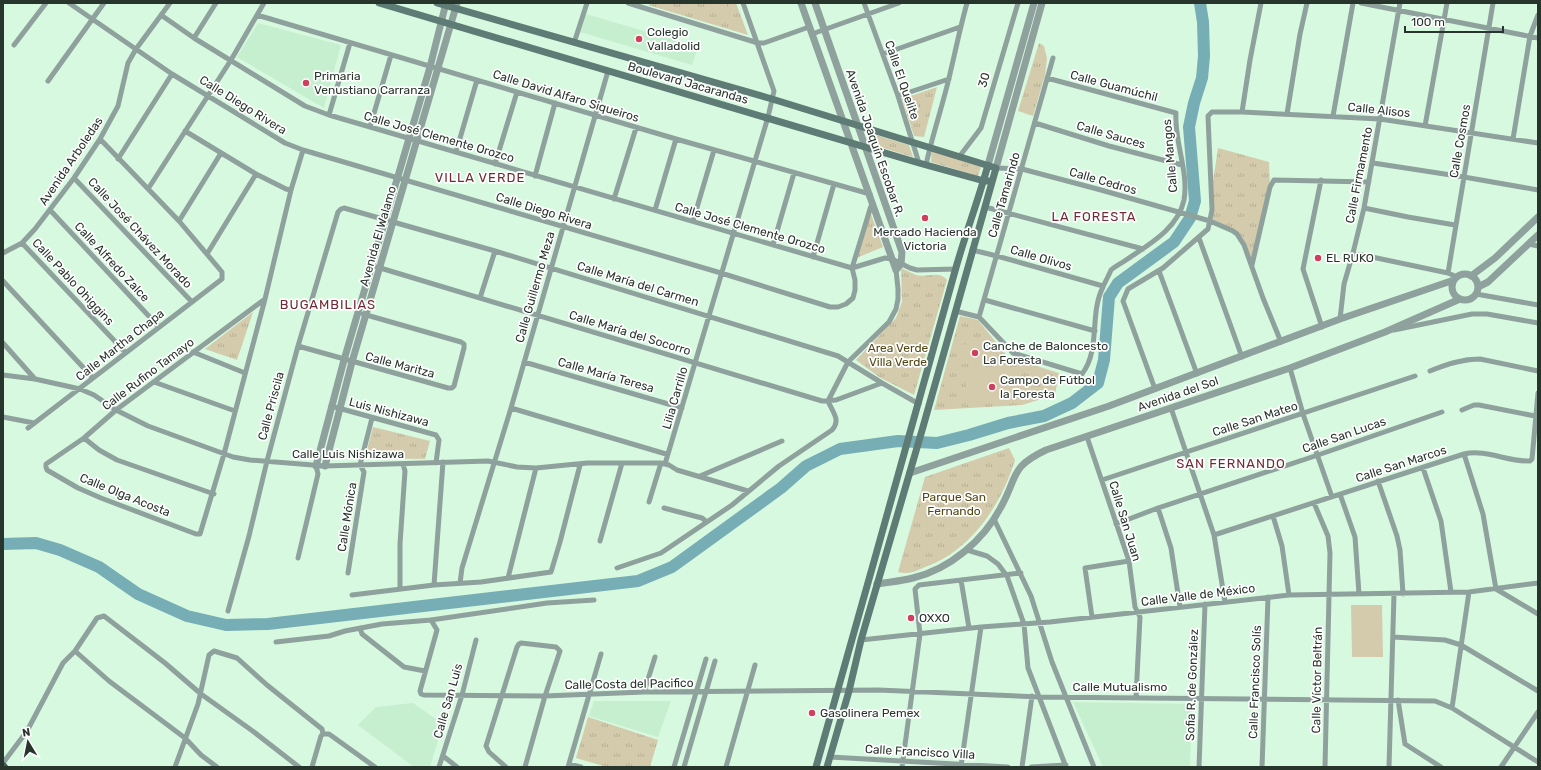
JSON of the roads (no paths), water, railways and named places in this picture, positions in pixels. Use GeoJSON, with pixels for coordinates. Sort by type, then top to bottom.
{"type":"FeatureCollection","features":[{"type":"Feature","properties":{"kind":"main road","name":"Boulevard Jacarandas"},"geometry":{"type":"LineString","coordinates":[[379,3],[768,117],[919,163],[984,181],[992,181]]}},
{"type":"Feature","properties":{"kind":"main road","name":"Boulevard Jacarandas"},"geometry":{"type":"LineString","coordinates":[[437,3],[457,6],[574,43],[772,99],[996,168]]}},
{"type":"Feature","properties":{"kind":"main road"},"geometry":{"type":"LineString","coordinates":[[816,767],[956,269],[988,165]]}},
{"type":"Feature","properties":{"kind":"main road"},"geometry":{"type":"LineString","coordinates":[[828,767],[849,691],[861,640],[915,457],[996,168]]}},
{"type":"Feature","properties":{"kind":"street"},"geometry":{"type":"LineString","coordinates":[[14,45],[46,3]]}},
{"type":"Feature","properties":{"kind":"street","name":"Calle Diego Rivera"},"geometry":{"type":"LineString","coordinates":[[69,3],[172,74],[209,95],[284,142],[303,150],[721,273],[830,307],[838,307],[846,304],[853,298],[855,280],[852,268]]}},
{"type":"Feature","properties":{"kind":"street"},"geometry":{"type":"LineString","coordinates":[[48,81],[104,3]]}},
{"type":"Feature","properties":{"kind":"street","name":"Avenida Arboledas"},"geometry":{"type":"LineString","coordinates":[[3,252],[22,242],[35,229],[74,178],[100,139],[118,106],[128,63],[136,49],[170,3]]}},
{"type":"Feature","properties":{"kind":"street"},"geometry":{"type":"LineString","coordinates":[[194,38],[216,3]]}},
{"type":"Feature","properties":{"kind":"street"},"geometry":{"type":"LineString","coordinates":[[148,190],[231,60],[264,3]]}},
{"type":"Feature","properties":{"kind":"street"},"geometry":{"type":"LineString","coordinates":[[574,43],[587,3]]}},
{"type":"Feature","properties":{"kind":"street"},"geometry":{"type":"LineString","coordinates":[[628,3],[758,43],[764,43],[810,31],[824,30],[899,3]]}},
{"type":"Feature","properties":{"kind":"street"},"geometry":{"type":"LineString","coordinates":[[638,5],[645,3]]}},
{"type":"Feature","properties":{"kind":"street","name":"Lilia Carrillo"},"geometry":{"type":"LineString","coordinates":[[649,502],[668,453],[682,408],[768,117],[774,91],[743,3]]}},
{"type":"Feature","properties":{"kind":"street","name":"Avenida Joaquín Escobar R."},"geometry":{"type":"LineString","coordinates":[[801,3],[896,270]]}},
{"type":"Feature","properties":{"kind":"street","name":"Avenida Joaquín Escobar R."},"geometry":{"type":"LineString","coordinates":[[815,3],[902,252],[901,264]]}},
{"type":"Feature","properties":{"kind":"street","name":"Calle El Quelite"},"geometry":{"type":"LineString","coordinates":[[864,3],[898,96],[919,163]]}},
{"type":"Feature","properties":{"kind":"street"},"geometry":{"type":"LineString","coordinates":[[926,165],[967,3]]}},
{"type":"Feature","properties":{"kind":"street","name":"30"},"geometry":{"type":"LineString","coordinates":[[959,157],[981,128],[1018,3]]}},
{"type":"Feature","properties":{"kind":"street"},"geometry":{"type":"LineString","coordinates":[[988,165],[1034,3]]}},
{"type":"Feature","properties":{"kind":"street"},"geometry":{"type":"LineString","coordinates":[[996,168],[1042,3]]}},
{"type":"Feature","properties":{"kind":"street"},"geometry":{"type":"LineString","coordinates":[[1242,112],[1260,3]]}},
{"type":"Feature","properties":{"kind":"street"},"geometry":{"type":"LineString","coordinates":[[1287,114],[1300,34],[1307,3]]}},
{"type":"Feature","properties":{"kind":"street"},"geometry":{"type":"LineString","coordinates":[[1333,116],[1353,3]]}},
{"type":"Feature","properties":{"kind":"street"},"geometry":{"type":"LineString","coordinates":[[1362,3],[1538,38]]}},
{"type":"Feature","properties":{"kind":"street","name":"Calle Firmamento"},"geometry":{"type":"LineString","coordinates":[[1340,320],[1344,284],[1364,208],[1373,163],[1400,3]]}},
{"type":"Feature","properties":{"kind":"street"},"geometry":{"type":"LineString","coordinates":[[1425,126],[1447,3]]}},
{"type":"Feature","properties":{"kind":"street","name":"Calle Cosmos"},"geometry":{"type":"LineString","coordinates":[[1448,273],[1493,3]]}},
{"type":"Feature","properties":{"kind":"street","name":"Avenida El Walamo"},"geometry":{"type":"LineString","coordinates":[[318,474],[325,466],[366,315],[385,220],[430,67],[446,4]]}},
{"type":"Feature","properties":{"kind":"street","name":"Avenida El Walamo"},"geometry":{"type":"LineString","coordinates":[[298,558],[318,474],[316,466],[344,360],[358,313],[393,222],[437,69],[457,6]]}},
{"type":"Feature","properties":{"kind":"street","name":"Calle José Clemente Orozco"},"geometry":{"type":"LineString","coordinates":[[162,15],[194,38],[305,106],[329,115],[852,268]]}},
{"type":"Feature","properties":{"kind":"street","name":"Calle David Alfaro Siqueiros"},"geometry":{"type":"LineString","coordinates":[[257,15],[676,140],[870,194]]}},
{"type":"Feature","properties":{"kind":"street"},"geometry":{"type":"LineString","coordinates":[[1513,139],[1530,36],[1538,15]]}},
{"type":"Feature","properties":{"kind":"street"},"geometry":{"type":"LineString","coordinates":[[883,54],[960,27]]}},
{"type":"Feature","properties":{"kind":"street"},"geometry":{"type":"LineString","coordinates":[[329,115],[350,42]]}},
{"type":"Feature","properties":{"kind":"street"},"geometry":{"type":"LineString","coordinates":[[370,127],[391,55]]}},
{"type":"Feature","properties":{"kind":"street","name":"Calle Tamarindo"},"geometry":{"type":"LineString","coordinates":[[979,317],[1053,58]]}},
{"type":"Feature","properties":{"kind":"street","name":"Calle Guillermo Meza"},"geometry":{"type":"LineString","coordinates":[[460,583],[462,568],[495,463],[608,70]]}},
{"type":"Feature","properties":{"kind":"street"},"geometry":{"type":"LineString","coordinates":[[118,160],[172,74]]}},
{"type":"Feature","properties":{"kind":"street","name":"Calle Guamúchil"},"geometry":{"type":"LineString","coordinates":[[1047,78],[1176,113]]}},
{"type":"Feature","properties":{"kind":"street"},"geometry":{"type":"LineString","coordinates":[[898,96],[949,79]]}},
{"type":"Feature","properties":{"kind":"street"},"geometry":{"type":"LineString","coordinates":[[456,152],[477,80]]}},
{"type":"Feature","properties":{"kind":"street"},"geometry":{"type":"LineString","coordinates":[[496,164],[517,92]]}},
{"type":"Feature","properties":{"kind":"street"},"geometry":{"type":"LineString","coordinates":[[535,176],[555,103]]}},
{"type":"Feature","properties":{"kind":"street","name":"Calle Alisos"},"geometry":{"type":"LineString","coordinates":[[1207,221],[1212,210],[1208,116],[1209,113],[1216,111],[1380,119],[1471,132],[1538,144]]}},
{"type":"Feature","properties":{"kind":"street","name":"Calle Mangos"},"geometry":{"type":"LineString","coordinates":[[979,317],[1013,353],[1082,374],[1088,367],[1094,339],[1096,302],[1103,286],[1108,280],[1111,271],[1156,241],[1182,213],[1184,201],[1184,177],[1176,136],[1176,113]]}},
{"type":"Feature","properties":{"kind":"street","name":"Calle Sauces"},"geometry":{"type":"LineString","coordinates":[[1035,123],[1109,146],[1182,165]]}},
{"type":"Feature","properties":{"kind":"street"},"geometry":{"type":"LineString","coordinates":[[614,199],[636,128]]}},
{"type":"Feature","properties":{"kind":"street"},"geometry":{"type":"LineString","coordinates":[[186,131],[256,174],[291,190]]}},
{"type":"Feature","properties":{"kind":"street"},"geometry":{"type":"LineString","coordinates":[[100,139],[118,160],[179,222],[207,254],[256,174]]}},
{"type":"Feature","properties":{"kind":"street"},"geometry":{"type":"LineString","coordinates":[[655,210],[676,140]]}},
{"type":"Feature","properties":{"kind":"street"},"geometry":{"type":"LineString","coordinates":[[84,438],[98,450],[117,460],[214,494],[265,299],[291,190],[303,150]]}},
{"type":"Feature","properties":{"kind":"street"},"geometry":{"type":"LineString","coordinates":[[694,221],[714,150]]}},
{"type":"Feature","properties":{"kind":"street"},"geometry":{"type":"LineString","coordinates":[[179,222],[221,153]]}},
{"type":"Feature","properties":{"kind":"street"},"geometry":{"type":"LineString","coordinates":[[1373,163],[1538,190]]}},
{"type":"Feature","properties":{"kind":"street","name":"Calle Cedros"},"geometry":{"type":"LineString","coordinates":[[996,168],[1022,169],[1224,226],[1237,234],[1244,245],[1281,342]]}},
{"type":"Feature","properties":{"kind":"street"},"geometry":{"type":"LineString","coordinates":[[773,245],[794,173]]}},
{"type":"Feature","properties":{"kind":"street","name":"Calle José Chávez Morado"},"geometry":{"type":"LineString","coordinates":[[74,178],[192,302]]}},
{"type":"Feature","properties":{"kind":"street"},"geometry":{"type":"LineString","coordinates":[[1252,266],[1272,182],[1277,179],[1369,182]]}},
{"type":"Feature","properties":{"kind":"street"},"geometry":{"type":"LineString","coordinates":[[1321,180],[1303,269],[1322,327]]}},
{"type":"Feature","properties":{"kind":"street"},"geometry":{"type":"LineString","coordinates":[[813,256],[834,184]]}},
{"type":"Feature","properties":{"kind":"street"},"geometry":{"type":"LineString","coordinates":[[852,268],[872,202]]}},
{"type":"Feature","properties":{"kind":"street"},"geometry":{"type":"LineString","coordinates":[[985,207],[1143,249]]}},
{"type":"Feature","properties":{"kind":"street","name":"Calle María del Carmen"},"geometry":{"type":"LineString","coordinates":[[341,209],[344,208],[495,251],[838,356],[919,404]]}},
{"type":"Feature","properties":{"kind":"street"},"geometry":{"type":"LineString","coordinates":[[1364,208],[1455,225]]}},
{"type":"Feature","properties":{"kind":"street","name":"Calle Priscila"},"geometry":{"type":"LineString","coordinates":[[228,611],[298,346],[338,212],[341,209]]}},
{"type":"Feature","properties":{"kind":"street","name":"Calle Alfredo Zalce"},"geometry":{"type":"LineString","coordinates":[[50,210],[159,327]]}},
{"type":"Feature","properties":{"kind":"street"},"geometry":{"type":"LineString","coordinates":[[1471,276],[1495,258],[1538,217]]}},
{"type":"Feature","properties":{"kind":"street"},"geometry":{"type":"LineString","coordinates":[[1155,389],[1123,301],[1128,289],[1159,271],[1199,238],[1208,229],[1207,221]]}},
{"type":"Feature","properties":{"kind":"street"},"geometry":{"type":"LineString","coordinates":[[1477,291],[1476,281],[1471,276],[1464,274],[1456,279],[1453,291],[1456,297],[1467,300],[1488,282],[1538,235]]}},
{"type":"Feature","properties":{"kind":"street"},"geometry":{"type":"LineString","coordinates":[[1199,238],[1242,357]]}},
{"type":"Feature","properties":{"kind":"street","name":"Calle Pablo Ohiggins"},"geometry":{"type":"LineString","coordinates":[[22,242],[126,353]]}},
{"type":"Feature","properties":{"kind":"street"},"geometry":{"type":"LineString","coordinates":[[1529,244],[1538,246]]}},
{"type":"Feature","properties":{"kind":"street","name":"Calle Olivos"},"geometry":{"type":"LineString","coordinates":[[972,250],[1103,286]]}},
{"type":"Feature","properties":{"kind":"street"},"geometry":{"type":"LineString","coordinates":[[480,298],[495,251]]}},
{"type":"Feature","properties":{"kind":"street"},"geometry":{"type":"LineString","coordinates":[[1353,253],[1448,273],[1456,279]]}},
{"type":"Feature","properties":{"kind":"street","name":"Calle Martha Chapa"},"geometry":{"type":"LineString","coordinates":[[28,428],[222,279],[222,272],[207,254]]}},
{"type":"Feature","properties":{"kind":"street"},"geometry":{"type":"LineString","coordinates":[[852,268],[885,258],[892,259],[917,270],[956,269]]}},
{"type":"Feature","properties":{"kind":"street"},"geometry":{"type":"LineString","coordinates":[[828,401],[848,362],[889,322],[896,309],[898,289],[896,270],[901,264]]}},
{"type":"Feature","properties":{"kind":"street","name":"Calle María del Socorro"},"geometry":{"type":"LineString","coordinates":[[376,267],[822,401],[828,401]]}},
{"type":"Feature","properties":{"kind":"street"},"geometry":{"type":"LineString","coordinates":[[1159,271],[1197,374]]}},
{"type":"Feature","properties":{"kind":"street","name":"Avenida del Sol"},"geometry":{"type":"LineString","coordinates":[[910,473],[1075,418],[1340,320],[1456,279]]}},
{"type":"Feature","properties":{"kind":"street"},"geometry":{"type":"LineString","coordinates":[[3,281],[94,378]]}},
{"type":"Feature","properties":{"kind":"street"},"geometry":{"type":"LineString","coordinates":[[1477,291],[1538,305]]}},
{"type":"Feature","properties":{"kind":"street","name":"Calle Rufino Tamayo"},"geometry":{"type":"LineString","coordinates":[[46,467],[46,464],[84,438],[116,410],[265,299]]}},
{"type":"Feature","properties":{"kind":"street"},"geometry":{"type":"LineString","coordinates":[[1385,332],[1460,299]]}},
{"type":"Feature","properties":{"kind":"street"},"geometry":{"type":"LineString","coordinates":[[985,300],[1094,331]]}},
{"type":"Feature","properties":{"kind":"street"},"geometry":{"type":"LineString","coordinates":[[955,310],[979,317]]}},
{"type":"Feature","properties":{"kind":"street"},"geometry":{"type":"LineString","coordinates":[[358,313],[366,315]]}},
{"type":"Feature","properties":{"kind":"street","name":"Avenida del Sol"},"geometry":{"type":"LineString","coordinates":[[877,584],[913,578],[932,572],[967,550],[994,519],[1002,506],[1014,475],[1021,465],[1032,457],[1046,450],[1290,368],[1385,332],[1472,314],[1487,314],[1538,323]]}},
{"type":"Feature","properties":{"kind":"street","name":"Calle Maritza"},"geometry":{"type":"LineString","coordinates":[[298,346],[448,388],[452,388],[454,386],[464,344],[366,315]]}},
{"type":"Feature","properties":{"kind":"street"},"geometry":{"type":"LineString","coordinates":[[3,343],[35,378]]}},
{"type":"Feature","properties":{"kind":"street"},"geometry":{"type":"LineString","coordinates":[[193,352],[245,373]]}},
{"type":"Feature","properties":{"kind":"street"},"geometry":{"type":"LineString","coordinates":[[1430,371],[1450,363],[1480,359],[1538,372]]}},
{"type":"Feature","properties":{"kind":"street","name":"Calle María Teresa"},"geometry":{"type":"LineString","coordinates":[[524,362],[682,408]]}},
{"type":"Feature","properties":{"kind":"street"},"geometry":{"type":"LineString","coordinates":[[1290,368],[1303,414],[1332,497]]}},
{"type":"Feature","properties":{"kind":"street","name":"Calle Luis Nishizawa"},"geometry":{"type":"LineString","coordinates":[[3,375],[35,378],[80,389],[116,410],[148,426],[233,457],[316,466],[488,461],[536,468],[580,465],[587,463],[663,463]]}},
{"type":"Feature","properties":{"kind":"street","name":"Calle San Mateo"},"geometry":{"type":"LineString","coordinates":[[1102,480],[1414,376]]}},
{"type":"Feature","properties":{"kind":"street"},"geometry":{"type":"LineString","coordinates":[[154,382],[235,411]]}},
{"type":"Feature","properties":{"kind":"street"},"geometry":{"type":"LineString","coordinates":[[828,401],[882,383]]}},
{"type":"Feature","properties":{"kind":"street","name":"Calle San Marcos"},"geometry":{"type":"LineString","coordinates":[[1214,535],[1472,452],[1530,461],[1532,459],[1538,393]]}},
{"type":"Feature","properties":{"kind":"street"},"geometry":{"type":"LineString","coordinates":[[617,568],[661,553],[732,505],[798,453],[832,430],[837,421],[828,401]]}},
{"type":"Feature","properties":{"kind":"street"},"geometry":{"type":"LineString","coordinates":[[1462,410],[1474,405],[1479,405],[1535,416]]}},
{"type":"Feature","properties":{"kind":"street","name":"Luis Nishizawa"},"geometry":{"type":"LineString","coordinates":[[332,406],[436,435],[439,440],[436,463]]}},
{"type":"Feature","properties":{"kind":"street"},"geometry":{"type":"LineString","coordinates":[[511,408],[666,454],[668,453]]}},
{"type":"Feature","properties":{"kind":"street"},"geometry":{"type":"LineString","coordinates":[[1171,408],[1214,535],[1225,602]]}},
{"type":"Feature","properties":{"kind":"street","name":"Calle San Lucas"},"geometry":{"type":"LineString","coordinates":[[1116,524],[1158,508],[1442,412]]}},
{"type":"Feature","properties":{"kind":"street"},"geometry":{"type":"LineString","coordinates":[[3,417],[34,423]]}},
{"type":"Feature","properties":{"kind":"street","name":"Calle Mónica"},"geometry":{"type":"LineString","coordinates":[[348,573],[364,472],[360,465],[372,418]]}},
{"type":"Feature","properties":{"kind":"street","name":"Calle San Juan"},"geometry":{"type":"LineString","coordinates":[[1087,437],[1129,561],[1135,607],[1140,617],[1136,697]]}},
{"type":"Feature","properties":{"kind":"street"},"geometry":{"type":"LineString","coordinates":[[700,476],[782,441]]}},
{"type":"Feature","properties":{"kind":"street"},"geometry":{"type":"LineString","coordinates":[[1464,454],[1483,514],[1496,589],[1538,614]]}},
{"type":"Feature","properties":{"kind":"street"},"geometry":{"type":"LineString","coordinates":[[434,585],[443,462]]}},
{"type":"Feature","properties":{"kind":"street"},"geometry":{"type":"LineString","coordinates":[[600,541],[622,463]]}},
{"type":"Feature","properties":{"kind":"street"},"geometry":{"type":"LineString","coordinates":[[663,463],[677,470],[748,491]]}},
{"type":"Feature","properties":{"kind":"street"},"geometry":{"type":"LineString","coordinates":[[400,589],[400,544],[405,471],[403,464]]}},
{"type":"Feature","properties":{"kind":"street"},"geometry":{"type":"LineString","coordinates":[[352,595],[551,572],[580,465]]}},
{"type":"Feature","properties":{"kind":"street","name":"Calle Olga Acosta"},"geometry":{"type":"LineString","coordinates":[[46,467],[47,470],[66,481],[101,498],[196,534],[200,534],[214,494]]}},
{"type":"Feature","properties":{"kind":"street"},"geometry":{"type":"LineString","coordinates":[[508,578],[536,468]]}},
{"type":"Feature","properties":{"kind":"street"},"geometry":{"type":"LineString","coordinates":[[1422,468],[1441,521],[1451,592]]}},
{"type":"Feature","properties":{"kind":"street"},"geometry":{"type":"LineString","coordinates":[[898,475],[910,473]]}},
{"type":"Feature","properties":{"kind":"street"},"geometry":{"type":"LineString","coordinates":[[1378,481],[1397,536],[1400,550],[1402,594]]}},
{"type":"Feature","properties":{"kind":"street"},"geometry":{"type":"LineString","coordinates":[[1340,494],[1355,537],[1359,594]]}},
{"type":"Feature","properties":{"kind":"street","name":"Calle Víctor Beltrán"},"geometry":{"type":"LineString","coordinates":[[1314,503],[1329,544],[1325,767]]}},
{"type":"Feature","properties":{"kind":"street"},"geometry":{"type":"LineString","coordinates":[[664,508],[702,518],[707,522]]}},
{"type":"Feature","properties":{"kind":"street"},"geometry":{"type":"LineString","coordinates":[[1158,508],[1171,548],[1180,607]]}},
{"type":"Feature","properties":{"kind":"street"},"geometry":{"type":"LineString","coordinates":[[1273,516],[1282,546],[1289,595]]}},
{"type":"Feature","properties":{"kind":"street"},"geometry":{"type":"LineString","coordinates":[[994,519],[1031,596],[1052,662],[1094,767]]}},
{"type":"Feature","properties":{"kind":"street"},"geometry":{"type":"LineString","coordinates":[[967,550],[987,556],[998,564],[1007,576],[1024,624],[1028,668],[1066,766],[1031,767]]}},
{"type":"Feature","properties":{"kind":"street"},"geometry":{"type":"LineString","coordinates":[[1092,617],[1085,568],[1129,561]]}},
{"type":"Feature","properties":{"kind":"street"},"geometry":{"type":"LineString","coordinates":[[903,764],[920,634],[915,589],[919,585],[1007,576],[1021,573]]}},
{"type":"Feature","properties":{"kind":"street"},"geometry":{"type":"LineString","coordinates":[[961,580],[969,628]]}},
{"type":"Feature","properties":{"kind":"street","name":"Calle Valle de México"},"geometry":{"type":"LineString","coordinates":[[861,640],[981,626],[1040,623],[1289,595],[1469,592],[1538,583]]}},
{"type":"Feature","properties":{"kind":"street"},"geometry":{"type":"LineString","coordinates":[[1452,708],[1469,592]]}},
{"type":"Feature","properties":{"kind":"street"},"geometry":{"type":"LineString","coordinates":[[1389,767],[1394,594]]}},
{"type":"Feature","properties":{"kind":"street","name":"Calle Francisco Solís"},"geometry":{"type":"LineString","coordinates":[[1262,767],[1268,597]]}},
{"type":"Feature","properties":{"kind":"street"},"geometry":{"type":"LineString","coordinates":[[276,642],[329,636],[382,624],[431,620],[547,603],[594,600]]}},
{"type":"Feature","properties":{"kind":"street","name":"Sofia R. de González"},"geometry":{"type":"LineString","coordinates":[[1199,767],[1205,604]]}},
{"type":"Feature","properties":{"kind":"street"},"geometry":{"type":"LineString","coordinates":[[3,766],[27,731],[63,663],[75,651],[97,618],[104,616],[165,663],[201,694],[299,767]]}},
{"type":"Feature","properties":{"kind":"street"},"geometry":{"type":"LineString","coordinates":[[360,628],[362,634],[404,666],[425,671],[437,630],[431,620]]}},
{"type":"Feature","properties":{"kind":"street"},"geometry":{"type":"LineString","coordinates":[[961,765],[981,626]]}},
{"type":"Feature","properties":{"kind":"street"},"geometry":{"type":"LineString","coordinates":[[1393,637],[1445,640],[1461,645],[1538,690]]}},
{"type":"Feature","properties":{"kind":"street","name":"Calle San Luis"},"geometry":{"type":"LineString","coordinates":[[439,767],[462,695],[476,640]]}},
{"type":"Feature","properties":{"kind":"street"},"geometry":{"type":"LineString","coordinates":[[506,767],[487,750],[486,746],[519,644],[556,647],[559,648],[560,651],[545,696],[525,767]]}},
{"type":"Feature","properties":{"kind":"street"},"geometry":{"type":"LineString","coordinates":[[75,651],[109,681],[185,738],[201,755],[217,767]]}},
{"type":"Feature","properties":{"kind":"street"},"geometry":{"type":"LineString","coordinates":[[175,767],[201,694],[209,655],[214,651],[238,658],[267,685],[322,729],[323,734],[321,736],[312,767]]}},
{"type":"Feature","properties":{"kind":"street"},"geometry":{"type":"LineString","coordinates":[[581,767],[568,765],[601,654]]}},
{"type":"Feature","properties":{"kind":"street"},"geometry":{"type":"LineString","coordinates":[[644,692],[655,657]]}},
{"type":"Feature","properties":{"kind":"street"},"geometry":{"type":"LineString","coordinates":[[674,767],[706,659]]}},
{"type":"Feature","properties":{"kind":"street"},"geometry":{"type":"LineString","coordinates":[[684,767],[715,661]]}},
{"type":"Feature","properties":{"kind":"street"},"geometry":{"type":"LineString","coordinates":[[726,767],[755,665]]}},
{"type":"Feature","properties":{"kind":"street","name":"Calle Costa del Pacifico"},"geometry":{"type":"LineString","coordinates":[[425,671],[420,691],[424,696],[545,696],[644,692],[748,693],[849,691]]}},
{"type":"Feature","properties":{"kind":"street","name":"Calle Mutualismo"},"geometry":{"type":"LineString","coordinates":[[849,691],[971,693],[1039,697],[1391,699],[1435,701],[1452,708],[1538,762]]}},
{"type":"Feature","properties":{"kind":"street"},"geometry":{"type":"LineString","coordinates":[[1022,767],[1032,696]]}},
{"type":"Feature","properties":{"kind":"street"},"geometry":{"type":"LineString","coordinates":[[1398,700],[1406,744],[1442,767]]}},
{"type":"Feature","properties":{"kind":"street"},"geometry":{"type":"LineString","coordinates":[[1501,767],[1538,712]]}},
{"type":"Feature","properties":{"kind":"street"},"geometry":{"type":"LineString","coordinates":[[323,734],[329,734],[375,767]]}},
{"type":"Feature","properties":{"kind":"street"},"geometry":{"type":"LineString","coordinates":[[443,756],[457,767]]}},
{"type":"Feature","properties":{"kind":"street","name":"Calle Francisco Villa"},"geometry":{"type":"LineString","coordinates":[[830,757],[903,764],[1008,767]]}},
{"type":"Feature","properties":{"kind":"waterway"},"geometry":{"type":"LineString","coordinates":[[3,544],[36,543],[60,550],[99,567],[138,594],[187,616],[226,625],[268,624],[638,581],[672,567],[781,488],[806,466],[840,449],[898,441],[937,443],[1008,423],[1044,416],[1072,403],[1098,383],[1104,360],[1109,297],[1118,283],[1174,242],[1190,218],[1195,201],[1189,127],[1194,103],[1202,78],[1204,56],[1203,22],[1200,3]]}},
{"type":"Feature","properties":{"kind":"place","name":"Colegio Valladolid"},"geometry":{"type":"Point","coordinates":[639,39]}},
{"type":"Feature","properties":{"kind":"place","name":"Primaria Venustiano Carranza"},"geometry":{"type":"Point","coordinates":[306,83]}},
{"type":"Feature","properties":{"kind":"place","name":"Mercado Hacienda Victoria"},"geometry":{"type":"Point","coordinates":[925,218]}},
{"type":"Feature","properties":{"kind":"place","name":"EL RUKO"},"geometry":{"type":"Point","coordinates":[1318,258]}},
{"type":"Feature","properties":{"kind":"place","name":"Canche de Baloncesto La Foresta"},"geometry":{"type":"Point","coordinates":[975,353]}},
{"type":"Feature","properties":{"kind":"place","name":"Campo de Fútbol la Foresta"},"geometry":{"type":"Point","coordinates":[992,387]}},
{"type":"Feature","properties":{"kind":"place","name":"OXXO"},"geometry":{"type":"Point","coordinates":[911,618]}},
{"type":"Feature","properties":{"kind":"place","name":"Gasolinera Pemex"},"geometry":{"type":"Point","coordinates":[812,713]}},
{"type":"Feature","properties":{"kind":"district","name":"VILLA VERDE"},"geometry":{"type":"Point","coordinates":[480,177]}},
{"type":"Feature","properties":{"kind":"district","name":"LA FORESTA"},"geometry":{"type":"Point","coordinates":[1094,216]}},
{"type":"Feature","properties":{"kind":"district","name":"BUGAMBILIAS"},"geometry":{"type":"Point","coordinates":[328,304]}},
{"type":"Feature","properties":{"kind":"district","name":"SAN FERNANDO"},"geometry":{"type":"Point","coordinates":[1231,463]}},
{"type":"Feature","properties":{"kind":"park label","name":"Area Verde Villa Verde"},"geometry":{"type":"Point","coordinates":[898,355]}},
{"type":"Feature","properties":{"kind":"park label","name":"Parque San Fernando"},"geometry":{"type":"Point","coordinates":[954,504]}}]}
